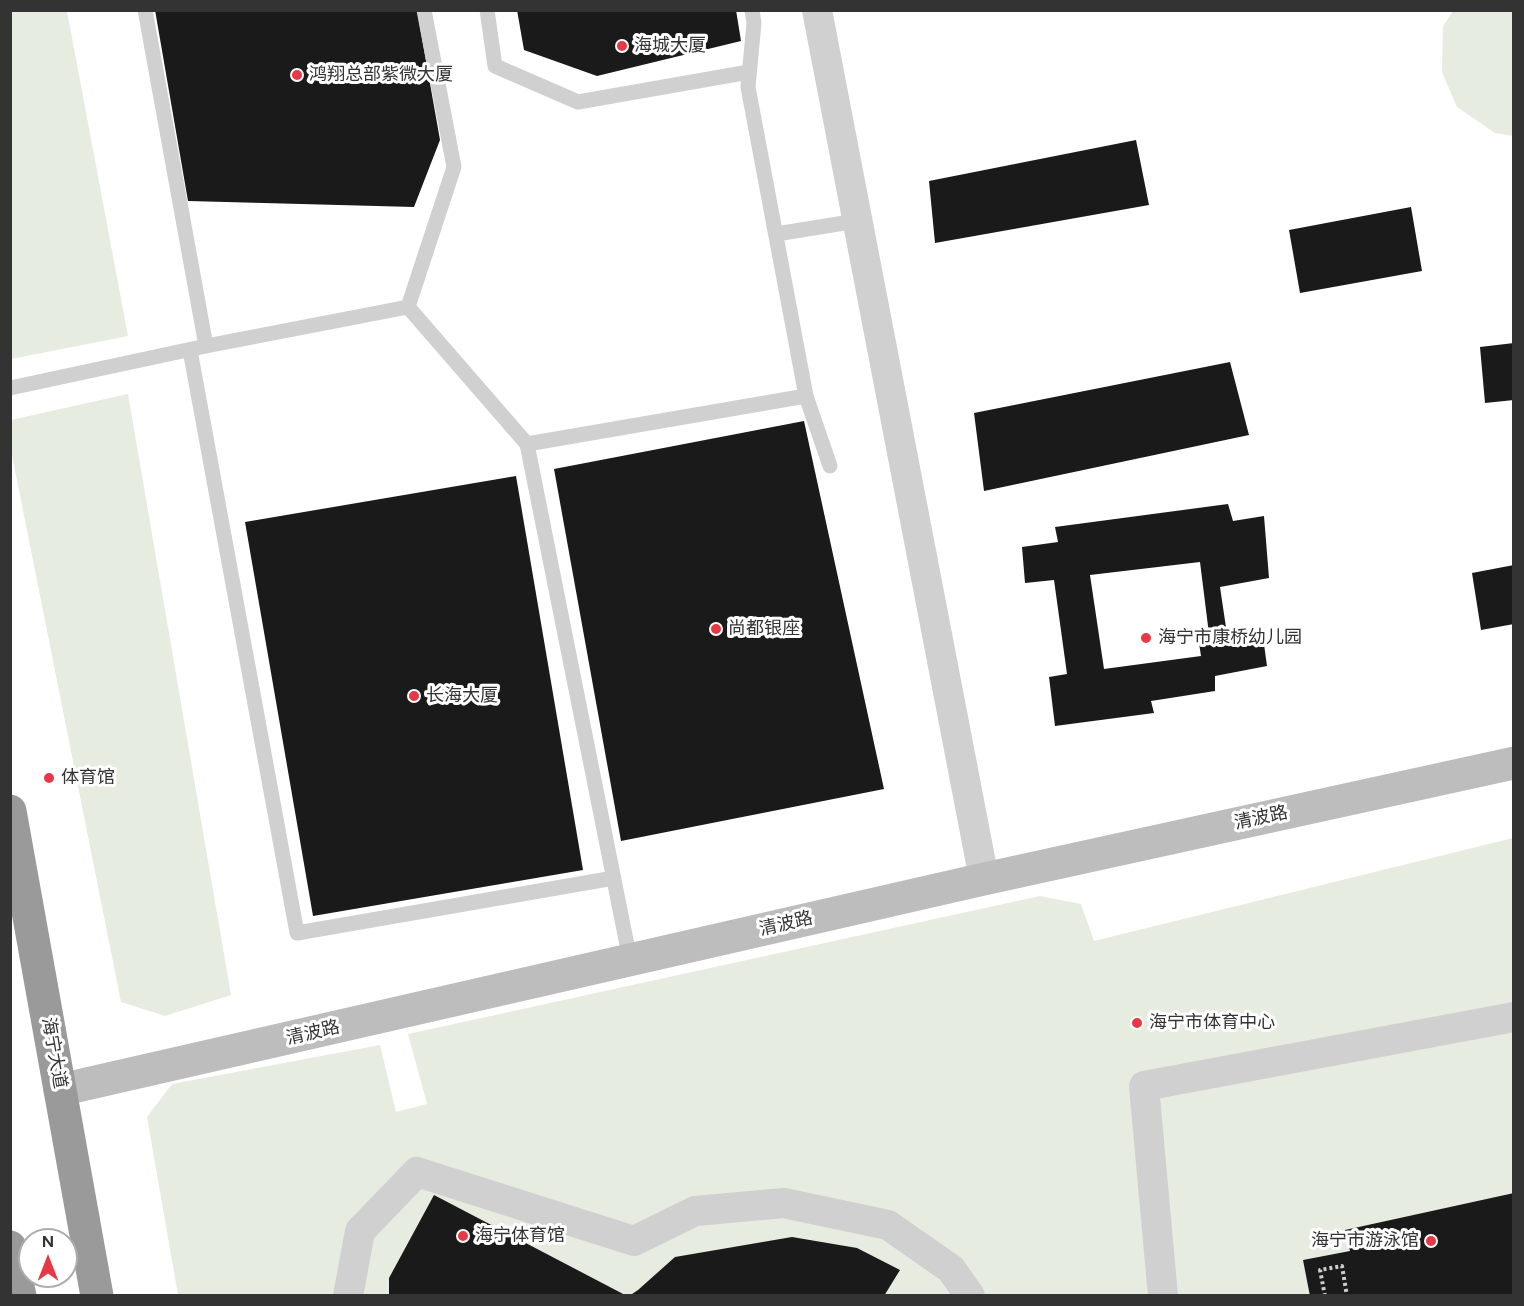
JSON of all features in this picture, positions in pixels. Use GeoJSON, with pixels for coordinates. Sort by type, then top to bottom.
{"type":"FeatureCollection","features":[{"type":"Feature","properties":{"kind":"highway","name":"海宁大道"},"geometry":{"type":"LineString","coordinates":[[10,811],[97,1296]]}},
{"type":"Feature","properties":{"kind":"highway"},"geometry":{"type":"LineString","coordinates":[[10,1247],[20,1296]]}},
{"type":"Feature","properties":{"kind":"street"},"geometry":{"type":"LineString","coordinates":[[817,10],[984,879]]}},
{"type":"Feature","properties":{"kind":"street","name":"清波路"},"geometry":{"type":"LineString","coordinates":[[60,1090],[984,879],[1514,763]]}},
{"type":"Feature","properties":{"kind":"street"},"geometry":{"type":"LineString","coordinates":[[1163,1296],[1144,1086],[1514,1017]]}},
{"type":"Feature","properties":{"kind":"street"},"geometry":{"type":"LineString","coordinates":[[348,1296],[360,1232],[417,1172],[634,1241],[694,1211],[784,1203],[888,1225],[951,1269],[970,1296]]}},
{"type":"Feature","properties":{"kind":"lane"},"geometry":{"type":"LineString","coordinates":[[145,10],[206,346]]}},
{"type":"Feature","properties":{"kind":"lane"},"geometry":{"type":"LineString","coordinates":[[408,307],[454,167],[424,10]]}},
{"type":"Feature","properties":{"kind":"lane"},"geometry":{"type":"LineString","coordinates":[[486,10],[495,66],[578,102],[749,72]]}},
{"type":"Feature","properties":{"kind":"lane"},"geometry":{"type":"LineString","coordinates":[[752,10],[754,23],[748,87],[806,396],[830,466]]}},
{"type":"Feature","properties":{"kind":"lane"},"geometry":{"type":"LineString","coordinates":[[776,234],[857,221]]}},
{"type":"Feature","properties":{"kind":"lane"},"geometry":{"type":"LineString","coordinates":[[10,388],[206,346],[408,307]]}},
{"type":"Feature","properties":{"kind":"lane"},"geometry":{"type":"LineString","coordinates":[[408,307],[527,444],[630,960]]}},
{"type":"Feature","properties":{"kind":"lane"},"geometry":{"type":"LineString","coordinates":[[190,350],[297,933],[614,878]]}},
{"type":"Feature","properties":{"kind":"lane"},"geometry":{"type":"LineString","coordinates":[[527,444],[806,396]]}},
{"type":"Feature","properties":{"kind":"path"},"geometry":{"type":"LineString","coordinates":[[1325,1296],[1320,1270],[1342,1266],[1347,1296]]}},
{"type":"Feature","properties":{"kind":"shaded area"},"geometry":{"type":"Polygon","coordinates":[[[11,10],[67,11],[128,336],[11,359],[11,10]]]}},
{"type":"Feature","properties":{"kind":"shaded area"},"geometry":{"type":"Polygon","coordinates":[[[1453,11],[1513,11],[1513,136],[1495,133],[1457,107],[1442,72],[1443,26],[1453,11]]]}},
{"type":"Feature","properties":{"kind":"shaded area"},"geometry":{"type":"Polygon","coordinates":[[[128,394],[231,995],[165,1016],[121,1002],[11,450],[11,420],[128,394]]]}},
{"type":"Feature","properties":{"kind":"shaded area","name":"海宁市体育中心"},"geometry":{"type":"Polygon","coordinates":[[[1513,838],[1513,1295],[178,1295],[147,1117],[172,1084],[380,1045],[396,1112],[427,1104],[408,1034],[1040,896],[1081,904],[1094,941],[1513,838]]]}},
{"type":"Feature","properties":{"kind":"building","name":"鸿翔总部紫微大厦"},"geometry":{"type":"Polygon","coordinates":[[[155,10],[417,10],[440,140],[414,207],[188,201],[155,10]]]}},
{"type":"Feature","properties":{"kind":"building","name":"海城大厦"},"geometry":{"type":"Polygon","coordinates":[[[517,10],[736,10],[741,41],[597,76],[524,50],[517,10]]]}},
{"type":"Feature","properties":{"kind":"building"},"geometry":{"type":"Polygon","coordinates":[[[1136,140],[1149,205],[935,243],[929,181],[1136,140]]]}},
{"type":"Feature","properties":{"kind":"building"},"geometry":{"type":"Polygon","coordinates":[[[1411,207],[1422,271],[1300,293],[1289,230],[1411,207]]]}},
{"type":"Feature","properties":{"kind":"building"},"geometry":{"type":"Polygon","coordinates":[[[1514,343],[1514,400],[1485,403],[1480,347],[1514,343]]]}},
{"type":"Feature","properties":{"kind":"building"},"geometry":{"type":"Polygon","coordinates":[[[1230,362],[1249,435],[984,491],[974,413],[1230,362]]]}},
{"type":"Feature","properties":{"kind":"building","name":"尚都银座"},"geometry":{"type":"Polygon","coordinates":[[[804,421],[884,789],[621,841],[554,469],[804,421]]]}},
{"type":"Feature","properties":{"kind":"building","name":"长海大厦"},"geometry":{"type":"Polygon","coordinates":[[[516,476],[583,870],[313,916],[245,522],[516,476]]]}},
{"type":"Feature","properties":{"kind":"building"},"geometry":{"type":"Polygon","coordinates":[[[1228,504],[1233,521],[1264,516],[1269,578],[1220,587],[1228,641],[1263,637],[1267,666],[1215,676],[1215,691],[1151,701],[1154,713],[1055,726],[1049,677],[1067,674],[1054,580],[1025,583],[1022,547],[1058,542],[1055,527],[1228,504]],[[1200,562],[1090,575],[1104,669],[1201,656],[1199,643],[1210,642],[1200,562]]]}},
{"type":"Feature","properties":{"kind":"building"},"geometry":{"type":"Polygon","coordinates":[[[1514,565],[1514,624],[1481,630],[1472,573],[1514,565]]]}},
{"type":"Feature","properties":{"kind":"building","name":"海宁市游泳馆"},"geometry":{"type":"Polygon","coordinates":[[[1514,1193],[1514,1296],[1310,1296],[1303,1260],[1350,1251],[1345,1230],[1514,1193]]]}},
{"type":"Feature","properties":{"kind":"building","name":"海宁体育馆"},"geometry":{"type":"Polygon","coordinates":[[[434,1195],[627,1296],[389,1296],[389,1278],[434,1195]]]}},
{"type":"Feature","properties":{"kind":"building"},"geometry":{"type":"Polygon","coordinates":[[[792,1237],[857,1248],[900,1270],[884,1296],[629,1296],[675,1257],[792,1237]]]}},
{"type":"Feature","properties":{"kind":"place","name":"海城大厦"},"geometry":{"type":"Point","coordinates":[622,46]}},
{"type":"Feature","properties":{"kind":"place","name":"鸿翔总部紫微大厦"},"geometry":{"type":"Point","coordinates":[297,75]}},
{"type":"Feature","properties":{"kind":"place","name":"尚都银座"},"geometry":{"type":"Point","coordinates":[716,629]}},
{"type":"Feature","properties":{"kind":"place","name":"海宁市康桥幼儿园"},"geometry":{"type":"Point","coordinates":[1146,638]}},
{"type":"Feature","properties":{"kind":"place","name":"长海大厦"},"geometry":{"type":"Point","coordinates":[414,696]}},
{"type":"Feature","properties":{"kind":"place","name":"体育馆"},"geometry":{"type":"Point","coordinates":[49,778]}},
{"type":"Feature","properties":{"kind":"place","name":"海宁市体育中心"},"geometry":{"type":"Point","coordinates":[1137,1023]}},
{"type":"Feature","properties":{"kind":"place","name":"海宁体育馆"},"geometry":{"type":"Point","coordinates":[463,1236]}},
{"type":"Feature","properties":{"kind":"place","name":"海宁市游泳馆"},"geometry":{"type":"Point","coordinates":[1431,1241]}}]}
